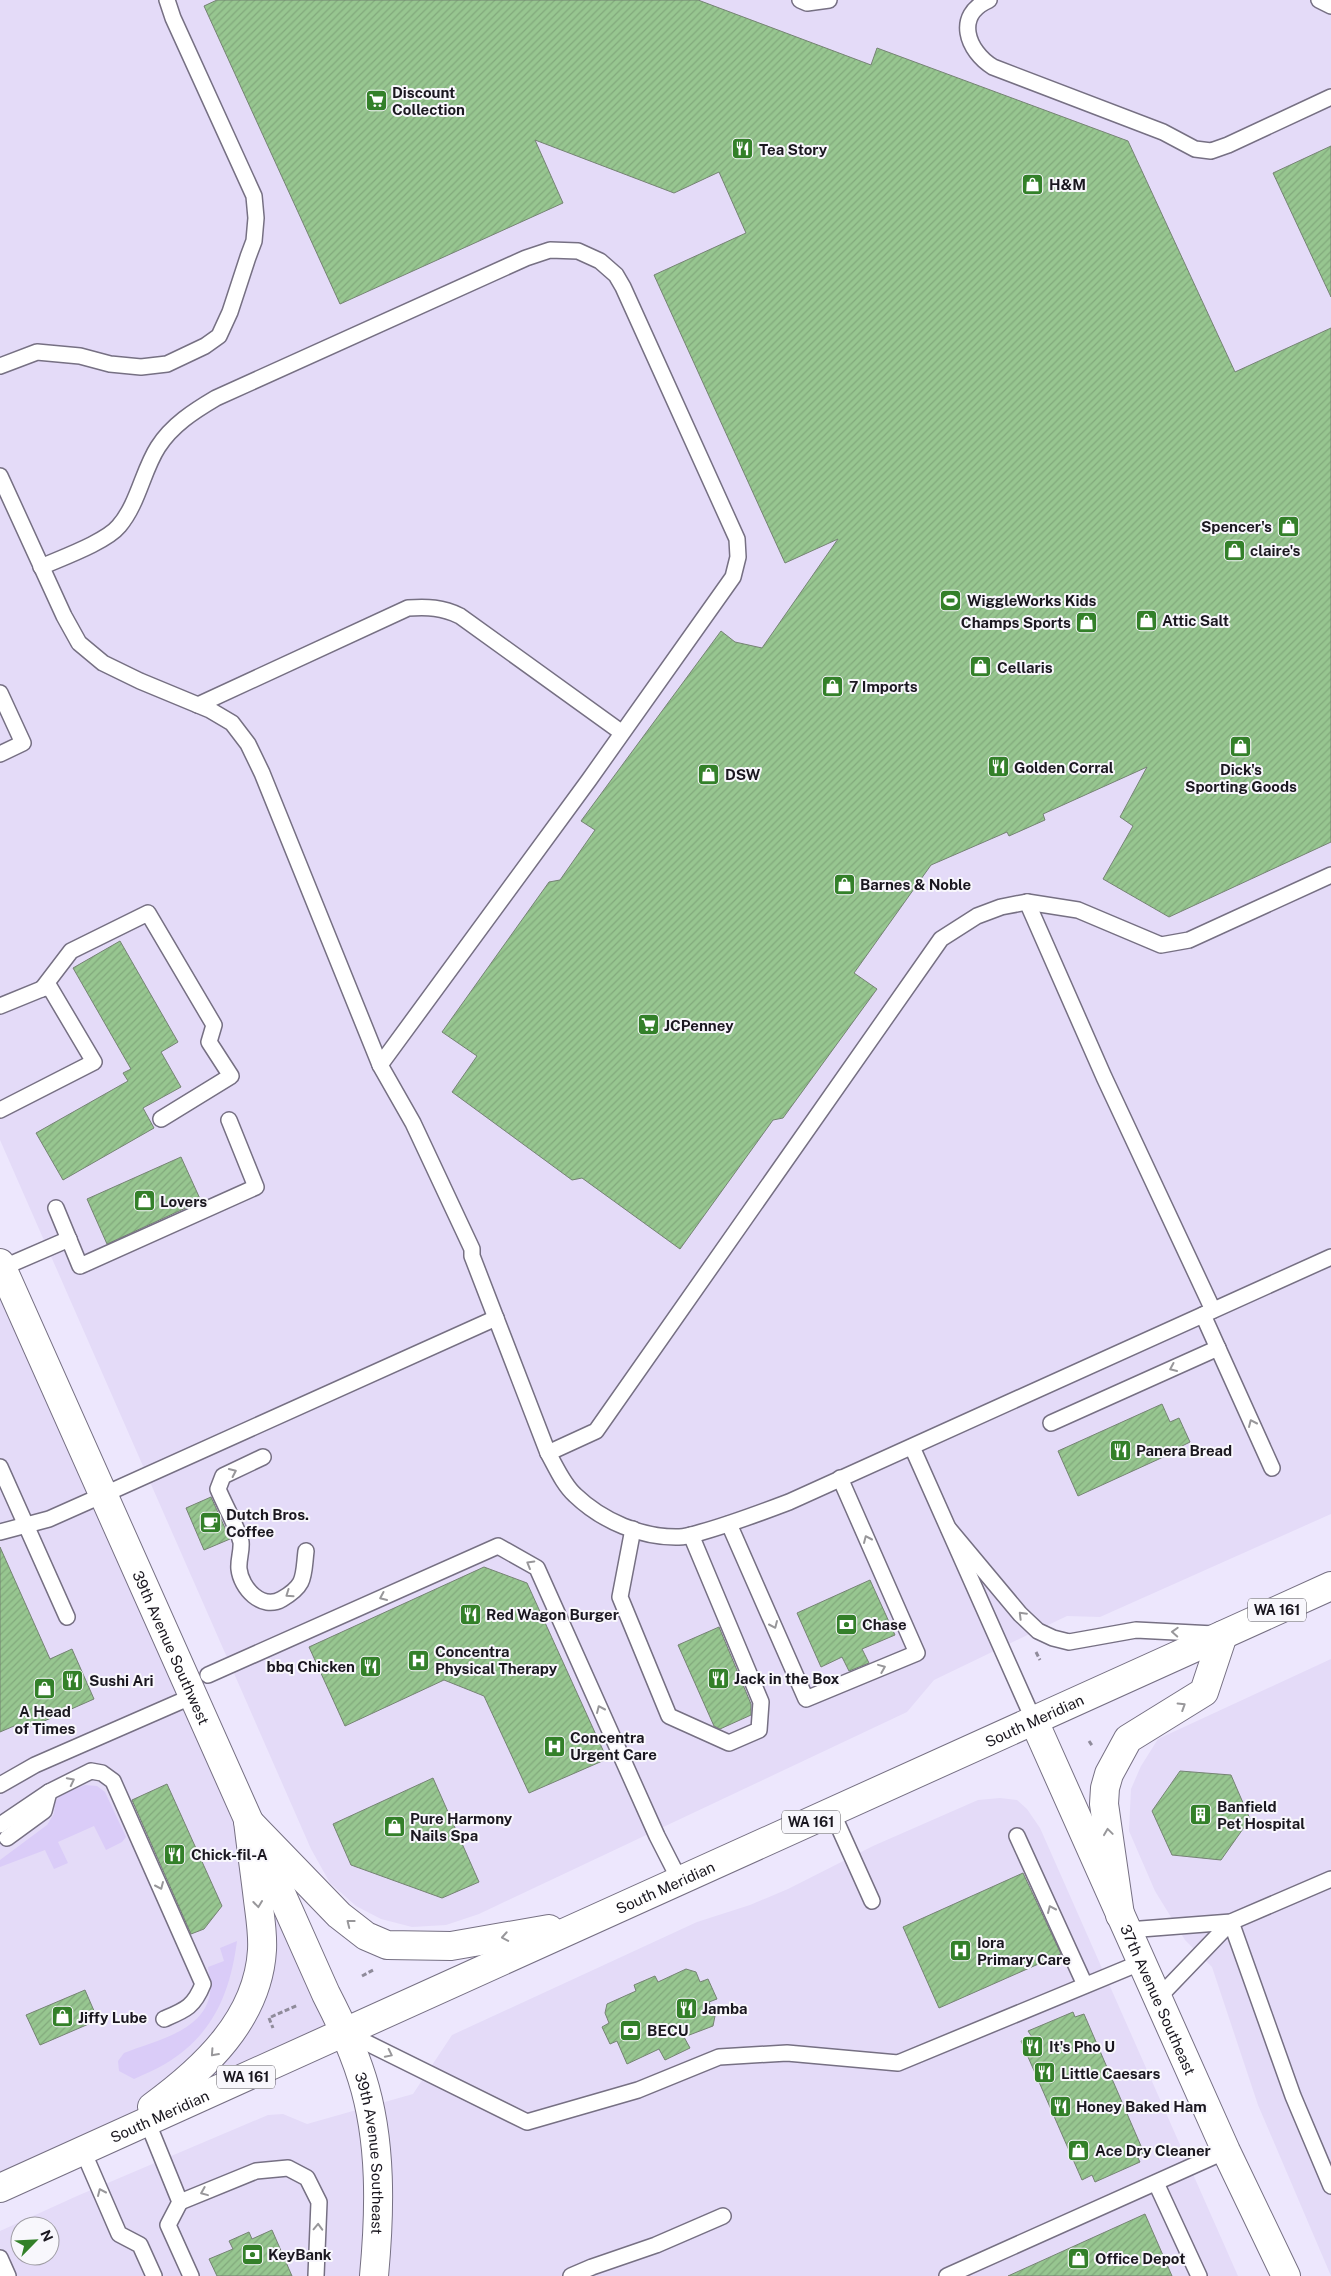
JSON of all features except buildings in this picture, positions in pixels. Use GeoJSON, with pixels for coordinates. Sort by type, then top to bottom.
{"type":"FeatureCollection","features":[{"type":"Feature","properties":{"kind":"main road","name":"39th Avenue Southwest"},"geometry":{"type":"LineString","coordinates":[[1,1266],[103,1496],[200,1685],[248,1821],[345,2032]]}},
{"type":"Feature","properties":{"kind":"main road","name":"South Meridian"},"geometry":{"type":"LineString","coordinates":[[0,2188],[1331,1586]]}},
{"type":"Feature","properties":{"kind":"main road"},"geometry":{"type":"LineString","coordinates":[[1124,1923],[1104,1804],[1105,1788],[1109,1774],[1128,1739],[1204,1692],[1223,1634]]}},
{"type":"Feature","properties":{"kind":"main road","name":"37th Avenue Southeast"},"geometry":{"type":"LineString","coordinates":[[1034,1721],[1226,2151],[1286,2276]]}},
{"type":"Feature","properties":{"kind":"main road"},"geometry":{"type":"LineString","coordinates":[[248,1821],[339,1915],[366,1936],[387,1945],[451,1946],[588,1923]]}},
{"type":"Feature","properties":{"kind":"main road"},"geometry":{"type":"LineString","coordinates":[[112,2138],[180,2087],[213,2056],[233,2032],[247,2006],[257,1978],[262,1950],[248,1821]]}},
{"type":"Feature","properties":{"kind":"main road","name":"39th Avenue Southeast"},"geometry":{"type":"LineString","coordinates":[[345,2032],[362,2080],[372,2119],[378,2186],[374,2276]]}},
{"type":"Feature","properties":{"kind":"lane"},"geometry":{"type":"LineString","coordinates":[[0,366],[37,352],[80,356],[110,364],[141,367],[167,364],[205,346],[219,336],[230,312],[254,241],[256,218],[254,196],[173,18],[168,0]]}},
{"type":"Feature","properties":{"kind":"lane"},"geometry":{"type":"LineString","coordinates":[[800,0],[808,3],[829,0]]}},
{"type":"Feature","properties":{"kind":"lane"},"geometry":{"type":"LineString","coordinates":[[989,0],[974,9],[968,23],[969,40],[975,52],[983,61],[993,67],[1163,132],[1195,149],[1211,151],[1228,145],[1331,97]]}},
{"type":"Feature","properties":{"kind":"lane"},"geometry":{"type":"LineString","coordinates":[[1320,0],[1331,6]]}},
{"type":"Feature","properties":{"kind":"lane"},"geometry":{"type":"LineString","coordinates":[[41,567],[108,536],[119,527],[143,482],[158,447],[176,426],[192,412],[216,398],[526,258],[550,250],[578,251],[600,261],[616,275],[738,539],[738,557],[733,577],[621,732],[589,780],[380,1066]]}},
{"type":"Feature","properties":{"kind":"lane"},"geometry":{"type":"LineString","coordinates":[[0,476],[64,616],[79,643],[103,663],[140,681],[198,705],[232,723],[248,744],[262,773],[380,1066],[413,1123],[472,1249],[472,1256],[548,1453],[561,1476],[575,1495],[603,1516],[633,1530],[654,1536],[681,1537],[729,1524],[789,1502],[1331,1257]]}},
{"type":"Feature","properties":{"kind":"lane"},"geometry":{"type":"LineString","coordinates":[[198,705],[408,608],[433,606],[447,609],[460,616],[621,732]]}},
{"type":"Feature","properties":{"kind":"lane"},"geometry":{"type":"LineString","coordinates":[[0,693],[24,743],[0,754]]}},
{"type":"Feature","properties":{"kind":"lane"},"geometry":{"type":"LineString","coordinates":[[548,1453],[596,1431],[941,939],[977,916],[1001,907],[1027,902],[1078,910],[1161,945],[1189,940],[1331,875]]}},
{"type":"Feature","properties":{"kind":"lane"},"geometry":{"type":"LineString","coordinates":[[1027,902],[1208,1312],[1218,1348],[1272,1468]]}},
{"type":"Feature","properties":{"kind":"lane"},"geometry":{"type":"LineString","coordinates":[[42,988],[71,951],[148,913],[214,1025],[210,1042],[231,1076],[161,1120]]}},
{"type":"Feature","properties":{"kind":"lane"},"geometry":{"type":"LineString","coordinates":[[0,1006],[48,986],[94,1062],[0,1110]]}},
{"type":"Feature","properties":{"kind":"lane"},"geometry":{"type":"LineString","coordinates":[[56,1208],[80,1266],[256,1187],[229,1120]]}},
{"type":"Feature","properties":{"kind":"lane"},"geometry":{"type":"LineString","coordinates":[[1,1266],[69,1239]]}},
{"type":"Feature","properties":{"kind":"lane"},"geometry":{"type":"LineString","coordinates":[[0,1532],[49,1518],[103,1496],[496,1318]]}},
{"type":"Feature","properties":{"kind":"lane"},"geometry":{"type":"LineString","coordinates":[[1051,1423],[1218,1348]]}},
{"type":"Feature","properties":{"kind":"lane"},"geometry":{"type":"LineString","coordinates":[[912,1447],[1034,1721]]}},
{"type":"Feature","properties":{"kind":"lane"},"geometry":{"type":"LineString","coordinates":[[263,1457],[223,1476],[218,1489],[241,1543],[239,1570],[250,1592],[256,1599],[268,1603],[277,1602],[288,1596],[302,1582],[306,1551]]}},
{"type":"Feature","properties":{"kind":"lane"},"geometry":{"type":"LineString","coordinates":[[0,1468],[67,1617]]}},
{"type":"Feature","properties":{"kind":"lane"},"geometry":{"type":"LineString","coordinates":[[729,1524],[806,1699],[917,1653],[840,1478]]}},
{"type":"Feature","properties":{"kind":"lane"},"geometry":{"type":"LineString","coordinates":[[949,1529],[1020,1614],[1038,1631],[1053,1638],[1069,1642],[1136,1630],[1223,1634]]}},
{"type":"Feature","properties":{"kind":"lane"},"geometry":{"type":"LineString","coordinates":[[633,1530],[620,1597],[669,1716],[729,1744],[759,1730],[760,1702],[691,1535]]}},
{"type":"Feature","properties":{"kind":"lane"},"geometry":{"type":"LineString","coordinates":[[0,1785],[35,1765],[200,1685],[271,1647],[498,1546],[538,1568],[680,1881]]}},
{"type":"Feature","properties":{"kind":"lane"},"geometry":{"type":"LineString","coordinates":[[3,1832],[48,1792],[91,1771],[102,1773],[114,1781],[203,1984],[199,1994],[189,2007],[164,2019]]}},
{"type":"Feature","properties":{"kind":"lane"},"geometry":{"type":"LineString","coordinates":[[832,1812],[872,1901]]}},
{"type":"Feature","properties":{"kind":"lane"},"geometry":{"type":"LineString","coordinates":[[1018,1836],[1085,1985]]}},
{"type":"Feature","properties":{"kind":"lane"},"geometry":{"type":"LineString","coordinates":[[1124,1923],[1230,1922],[1331,1879]]}},
{"type":"Feature","properties":{"kind":"lane"},"geometry":{"type":"LineString","coordinates":[[1158,1998],[1230,1922]]}},
{"type":"Feature","properties":{"kind":"lane"},"geometry":{"type":"LineString","coordinates":[[1230,1922],[1293,2096],[1331,2186]]}},
{"type":"Feature","properties":{"kind":"lane"},"geometry":{"type":"LineString","coordinates":[[345,2032],[527,2122],[638,2090],[719,2056],[787,2053],[898,2063],[1142,1962]]}},
{"type":"Feature","properties":{"kind":"lane"},"geometry":{"type":"LineString","coordinates":[[147,2121],[180,2202]]}},
{"type":"Feature","properties":{"kind":"lane"},"geometry":{"type":"LineString","coordinates":[[83,2150],[119,2234],[140,2245],[154,2276]]}},
{"type":"Feature","properties":{"kind":"lane"},"geometry":{"type":"LineString","coordinates":[[947,2276],[1226,2151]]}},
{"type":"Feature","properties":{"kind":"lane"},"geometry":{"type":"LineString","coordinates":[[190,2276],[168,2225],[180,2202],[256,2171],[288,2168],[307,2178],[319,2202],[316,2276]]}},
{"type":"Feature","properties":{"kind":"lane"},"geometry":{"type":"LineString","coordinates":[[1156,2183],[1199,2276]]}},
{"type":"Feature","properties":{"kind":"lane"},"geometry":{"type":"LineString","coordinates":[[571,2276],[656,2245],[723,2216]]}},
{"type":"Feature","properties":{"kind":"lane"},"geometry":{"type":"LineString","coordinates":[[0,2258],[8,2276]]}},
{"type":"Feature","properties":{"kind":"path"},"geometry":{"type":"LineString","coordinates":[[269,2018],[298,2005]]}},
{"type":"Feature","properties":{"kind":"path"},"geometry":{"type":"LineString","coordinates":[[263,2014],[269,2018],[273,2028]]}},
{"type":"Feature","properties":{"kind":"shaded area"},"geometry":{"type":"Polygon","coordinates":[[[0,0],[1331,0],[1331,1514],[1100,1617],[1067,1616],[934,1680],[907,1712],[479,1914],[446,1925],[412,1927],[381,1919],[356,1906],[330,1883],[311,1849],[0,1140],[0,0]]]}},
{"type":"Feature","properties":{"kind":"shaded area"},"geometry":{"type":"Polygon","coordinates":[[[0,1263],[345,2032],[0,2188],[0,1263]]]}},
{"type":"Feature","properties":{"kind":"shaded area"},"geometry":{"type":"Polygon","coordinates":[[[1331,1659],[1331,2276],[1258,2105],[1212,1967],[1185,1940],[1155,1891],[1129,1831],[1131,1789],[1141,1766],[1158,1739],[1331,1659]]]}},
{"type":"Feature","properties":{"kind":"shaded area"},"geometry":{"type":"Polygon","coordinates":[[[85,1785],[97,1786],[105,1792],[126,1837],[122,1842],[106,1850],[94,1826],[58,1842],[68,1863],[54,1869],[45,1850],[0,1867],[0,1860],[47,1825],[54,1814],[55,1802],[60,1795],[85,1785]]]}},
{"type":"Feature","properties":{"kind":"shaded area"},"geometry":{"type":"Polygon","coordinates":[[[1000,1798],[1017,1800],[1027,1809],[1040,1828],[1238,2276],[0,2276],[0,2231],[10,2226],[10,2266],[60,2266],[60,2216],[33,2216],[268,2115],[283,2114],[307,2124],[413,2094],[452,2035],[697,1922],[750,1905],[788,1889],[873,1846],[978,1800],[1000,1798]]]}},
{"type":"Feature","properties":{"kind":"shaded area"},"geometry":{"type":"Polygon","coordinates":[[[237,1941],[230,1978],[224,1996],[216,2012],[196,2040],[182,2053],[165,2064],[134,2079],[119,2071],[118,2061],[124,2053],[176,2033],[198,2018],[206,2007],[210,1994],[208,1967],[224,1961],[220,1948],[237,1941]]]}},
{"type":"Feature","properties":{"kind":"place","name":"Discount Collection"},"geometry":{"type":"Point","coordinates":[376,101]}},
{"type":"Feature","properties":{"kind":"place","name":"Tea Story"},"geometry":{"type":"Point","coordinates":[743,149]}},
{"type":"Feature","properties":{"kind":"place","name":"H&M"},"geometry":{"type":"Point","coordinates":[1033,184]}},
{"type":"Feature","properties":{"kind":"place","name":"Spencer's"},"geometry":{"type":"Point","coordinates":[1288,526]}},
{"type":"Feature","properties":{"kind":"place","name":"claire's"},"geometry":{"type":"Point","coordinates":[1234,550]}},
{"type":"Feature","properties":{"kind":"place","name":"WiggleWorks Kids"},"geometry":{"type":"Point","coordinates":[951,600]}},
{"type":"Feature","properties":{"kind":"place","name":"Attic Salt"},"geometry":{"type":"Point","coordinates":[1146,620]}},
{"type":"Feature","properties":{"kind":"place","name":"Champs Sports"},"geometry":{"type":"Point","coordinates":[1087,622]}},
{"type":"Feature","properties":{"kind":"place","name":"Cellaris"},"geometry":{"type":"Point","coordinates":[981,667]}},
{"type":"Feature","properties":{"kind":"place","name":"7 Imports"},"geometry":{"type":"Point","coordinates":[833,686]}},
{"type":"Feature","properties":{"kind":"place","name":"Dick's Sporting Goods"},"geometry":{"type":"Point","coordinates":[1241,746]}},
{"type":"Feature","properties":{"kind":"place","name":"Golden Corral"},"geometry":{"type":"Point","coordinates":[998,767]}},
{"type":"Feature","properties":{"kind":"place","name":"DSW"},"geometry":{"type":"Point","coordinates":[709,774]}},
{"type":"Feature","properties":{"kind":"place","name":"Barnes & Noble"},"geometry":{"type":"Point","coordinates":[844,884]}},
{"type":"Feature","properties":{"kind":"place","name":"JCPenney"},"geometry":{"type":"Point","coordinates":[648,1025]}},
{"type":"Feature","properties":{"kind":"place","name":"Lovers"},"geometry":{"type":"Point","coordinates":[144,1201]}},
{"type":"Feature","properties":{"kind":"place","name":"Panera Bread"},"geometry":{"type":"Point","coordinates":[1120,1450]}},
{"type":"Feature","properties":{"kind":"place","name":"Dutch Bros. Coffee"},"geometry":{"type":"Point","coordinates":[210,1523]}},
{"type":"Feature","properties":{"kind":"place","name":"Red Wagon Burger"},"geometry":{"type":"Point","coordinates":[470,1614]}},
{"type":"Feature","properties":{"kind":"place","name":"Chase"},"geometry":{"type":"Point","coordinates":[846,1624]}},
{"type":"Feature","properties":{"kind":"place","name":"Concentra Physical Therapy"},"geometry":{"type":"Point","coordinates":[419,1660]}},
{"type":"Feature","properties":{"kind":"place","name":"bbq Chicken"},"geometry":{"type":"Point","coordinates":[371,1666]}},
{"type":"Feature","properties":{"kind":"place","name":"Jack in the Box"},"geometry":{"type":"Point","coordinates":[718,1678]}},
{"type":"Feature","properties":{"kind":"place","name":"Sushi Ari"},"geometry":{"type":"Point","coordinates":[73,1680]}},
{"type":"Feature","properties":{"kind":"place","name":"A Head of Times"},"geometry":{"type":"Point","coordinates":[45,1688]}},
{"type":"Feature","properties":{"kind":"place","name":"Concentra Urgent Care"},"geometry":{"type":"Point","coordinates":[554,1746]}},
{"type":"Feature","properties":{"kind":"place","name":"Banfield Pet Hospital"},"geometry":{"type":"Point","coordinates":[1201,1815]}},
{"type":"Feature","properties":{"kind":"place","name":"Pure Harmony Nails Spa"},"geometry":{"type":"Point","coordinates":[394,1827]}},
{"type":"Feature","properties":{"kind":"place","name":"Chick-fil-A"},"geometry":{"type":"Point","coordinates":[175,1854]}},
{"type":"Feature","properties":{"kind":"place","name":"Iora Primary Care"},"geometry":{"type":"Point","coordinates":[961,1951]}},
{"type":"Feature","properties":{"kind":"place","name":"Jamba"},"geometry":{"type":"Point","coordinates":[686,2008]}},
{"type":"Feature","properties":{"kind":"place","name":"Jiffy Lube"},"geometry":{"type":"Point","coordinates":[62,2017]}},
{"type":"Feature","properties":{"kind":"place","name":"BECU"},"geometry":{"type":"Point","coordinates":[631,2030]}},
{"type":"Feature","properties":{"kind":"place","name":"It's Pho U"},"geometry":{"type":"Point","coordinates":[1033,2046]}},
{"type":"Feature","properties":{"kind":"place","name":"Little Caesars"},"geometry":{"type":"Point","coordinates":[1045,2073]}},
{"type":"Feature","properties":{"kind":"place","name":"Honey Baked Ham"},"geometry":{"type":"Point","coordinates":[1060,2106]}},
{"type":"Feature","properties":{"kind":"place","name":"Ace Dry Cleaner"},"geometry":{"type":"Point","coordinates":[1079,2150]}},
{"type":"Feature","properties":{"kind":"place","name":"KeyBank"},"geometry":{"type":"Point","coordinates":[252,2254]}},
{"type":"Feature","properties":{"kind":"place","name":"Office Depot"},"geometry":{"type":"Point","coordinates":[1079,2258]}}]}
